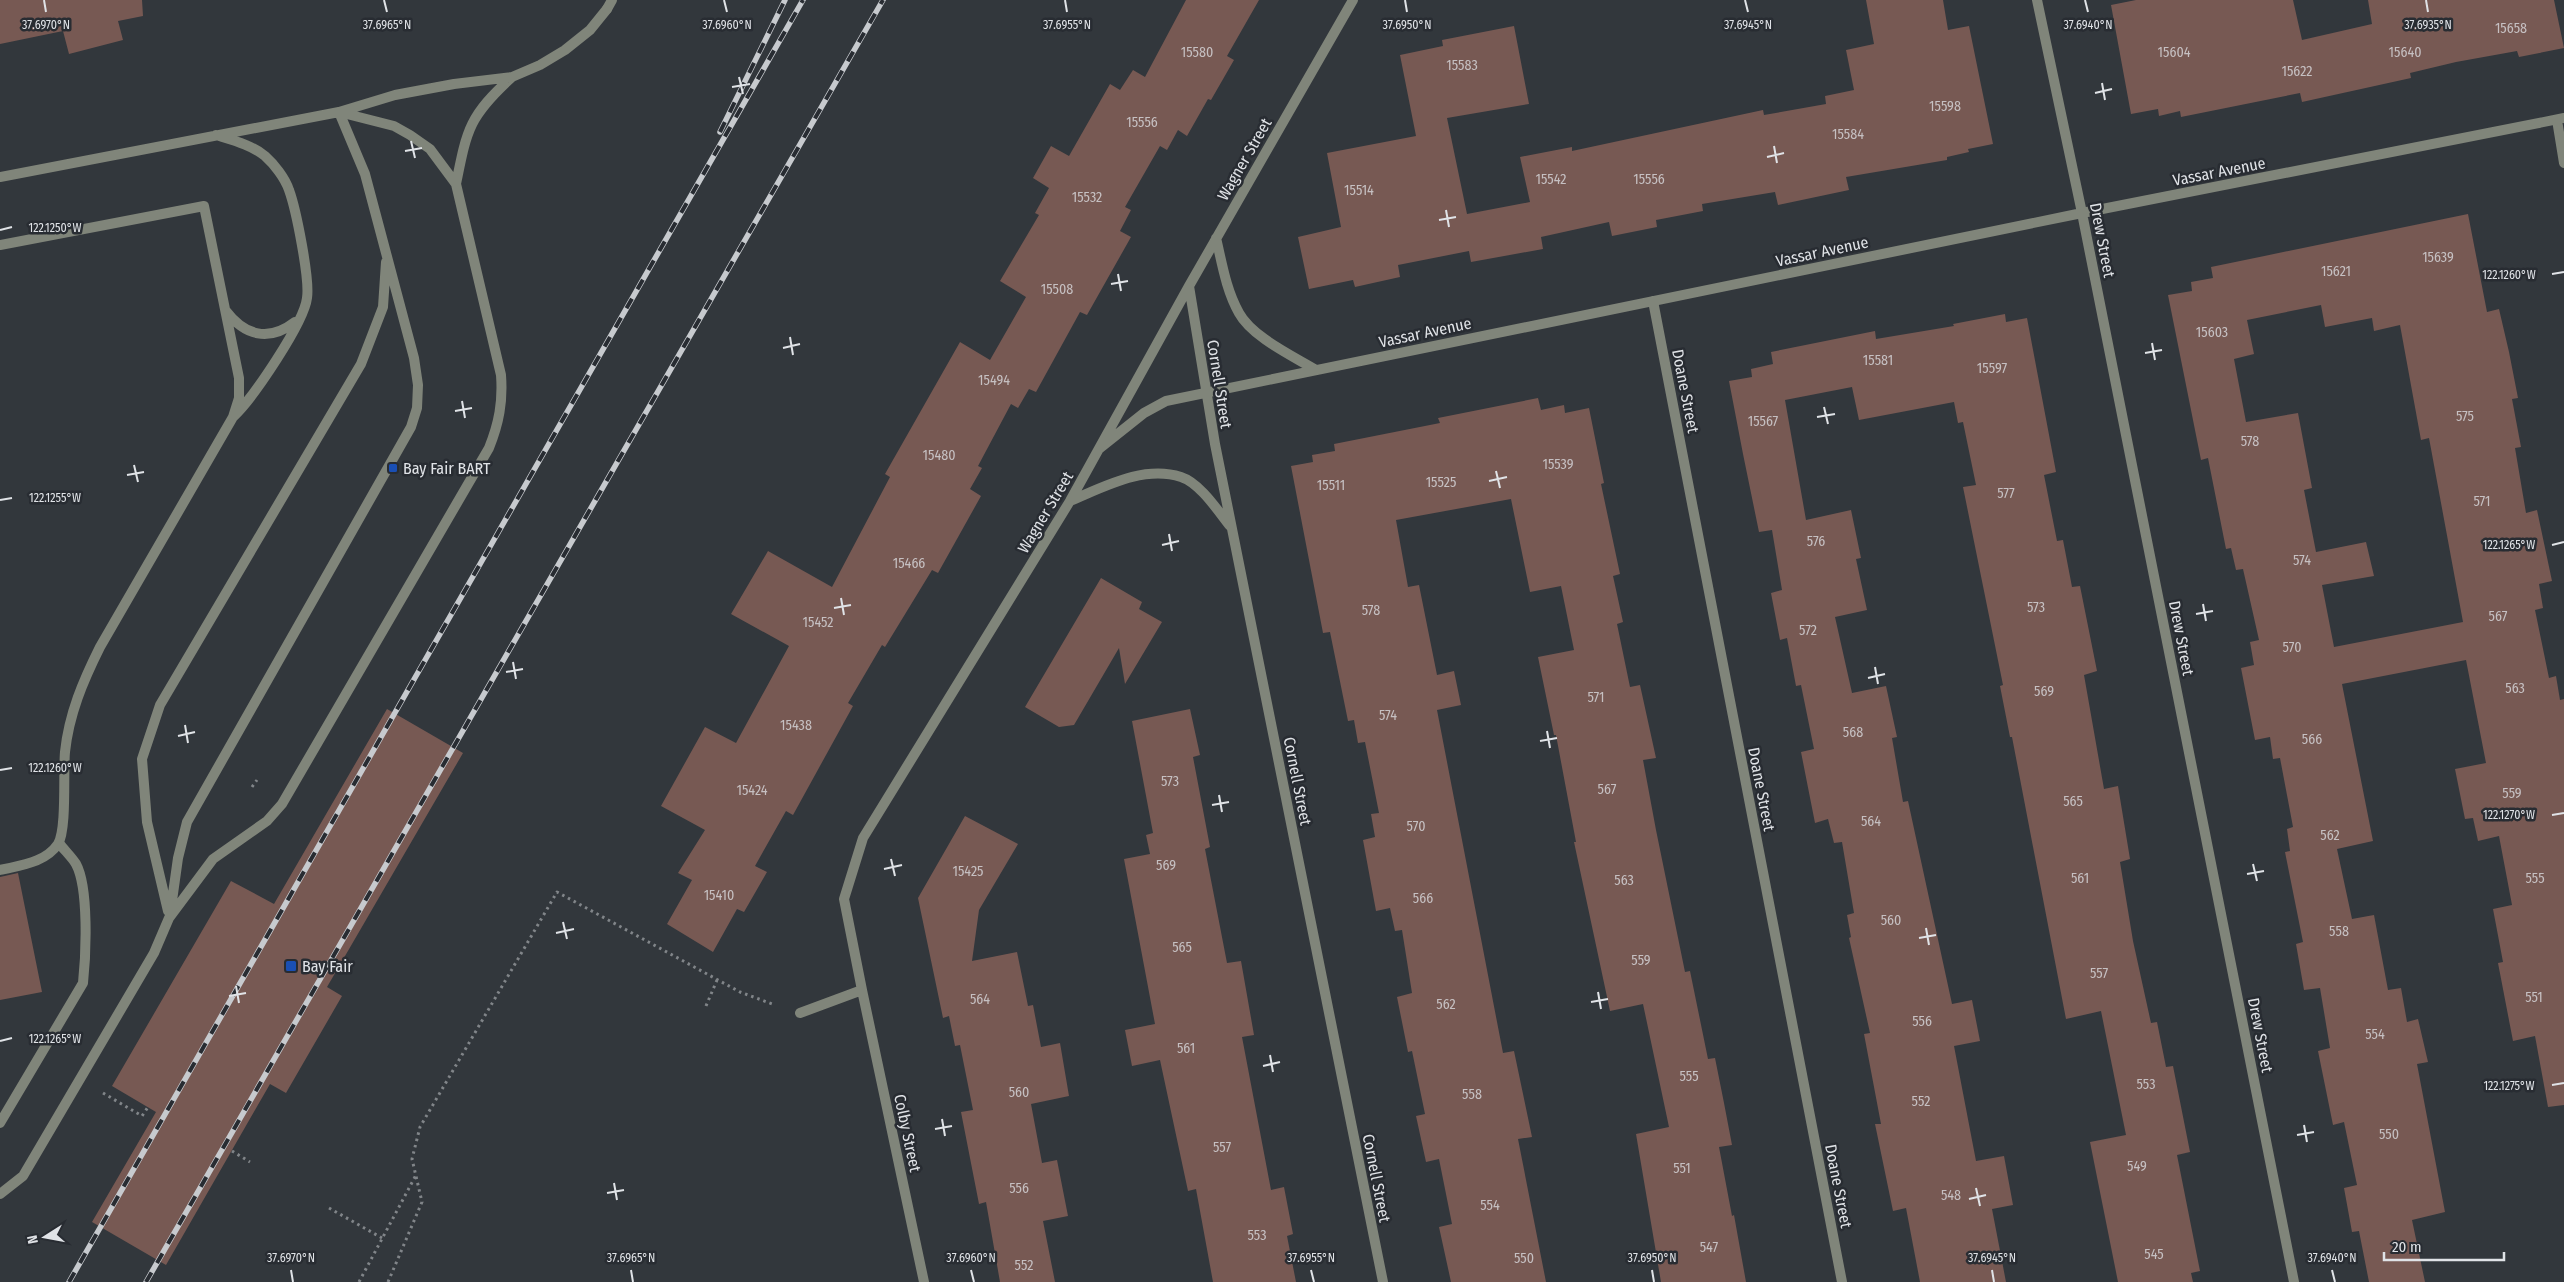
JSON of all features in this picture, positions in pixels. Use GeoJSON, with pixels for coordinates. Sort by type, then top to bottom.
{"type":"FeatureCollection","features":[{"type":"Feature","properties":{"kind":"street","name":"Wagner Street"},"geometry":{"type":"LineString","coordinates":[[862,990],[844,899],[863,838],[1070,501],[1216,238],[1353,0]]}},
{"type":"Feature","properties":{"kind":"street","name":"Drew Street"},"geometry":{"type":"LineString","coordinates":[[2037,0],[2082,213],[2294,1282]]}},
{"type":"Feature","properties":{"kind":"street"},"geometry":{"type":"LineString","coordinates":[[0,177],[214,134],[339,112],[395,95],[454,84],[512,77],[540,65],[565,50],[590,30],[610,4]]}},
{"type":"Feature","properties":{"kind":"street"},"geometry":{"type":"LineString","coordinates":[[456,184],[465,137],[475,116],[488,98],[512,77]]}},
{"type":"Feature","properties":{"kind":"street"},"geometry":{"type":"LineString","coordinates":[[0,1194],[23,1176],[154,953],[169,918],[213,859],[267,821],[282,804],[476,471],[494,434],[503,400],[501,375],[456,184],[430,149],[410,135],[394,126],[339,112]]}},
{"type":"Feature","properties":{"kind":"street"},"geometry":{"type":"LineString","coordinates":[[169,918],[178,858],[187,822],[411,427],[417,408],[418,385],[414,358],[387,251],[365,174],[339,112]]}},
{"type":"Feature","properties":{"kind":"street"},"geometry":{"type":"LineString","coordinates":[[2560,119],[2564,163]]}},
{"type":"Feature","properties":{"kind":"street","name":"Vassar Avenue"},"geometry":{"type":"LineString","coordinates":[[1100,448],[1122,429],[1166,401],[2082,213],[2560,119]]}},
{"type":"Feature","properties":{"kind":"street"},"geometry":{"type":"LineString","coordinates":[[214,134],[264,155],[276,168],[289,189],[307,277],[308,299],[300,317],[261,384],[248,402],[233,417]]}},
{"type":"Feature","properties":{"kind":"street"},"geometry":{"type":"LineString","coordinates":[[0,245],[204,206],[239,378],[239,398],[233,417],[100,647],[82,682],[70,717],[65,752],[63,825],[59,843],[47,856],[31,863],[0,870]]}},
{"type":"Feature","properties":{"kind":"street"},"geometry":{"type":"LineString","coordinates":[[1216,238],[1230,294],[1240,315],[1259,334],[1316,370]]}},
{"type":"Feature","properties":{"kind":"street"},"geometry":{"type":"LineString","coordinates":[[169,918],[147,822],[142,759],[160,704],[361,364],[383,307],[387,251]]}},
{"type":"Feature","properties":{"kind":"street","name":"Cornell Street"},"geometry":{"type":"LineString","coordinates":[[1189,286],[1231,528],[1382,1282]]}},
{"type":"Feature","properties":{"kind":"street","name":"Doane Street"},"geometry":{"type":"LineString","coordinates":[[1653,301],[1842,1282]]}},
{"type":"Feature","properties":{"kind":"street"},"geometry":{"type":"LineString","coordinates":[[224,308],[235,323],[250,333],[268,334],[285,329],[300,317]]}},
{"type":"Feature","properties":{"kind":"street"},"geometry":{"type":"LineString","coordinates":[[1070,501],[1120,480],[1149,474],[1182,477],[1208,498],[1231,528]]}},
{"type":"Feature","properties":{"kind":"street"},"geometry":{"type":"LineString","coordinates":[[0,1123],[82,983],[86,958],[82,882],[76,864],[59,843]]}},
{"type":"Feature","properties":{"kind":"street"},"geometry":{"type":"LineString","coordinates":[[800,1013],[862,990]]}},
{"type":"Feature","properties":{"kind":"street","name":"Colby Street"},"geometry":{"type":"LineString","coordinates":[[862,990],[924,1282]]}},
{"type":"Feature","properties":{"kind":"path"},"geometry":{"type":"LineString","coordinates":[[252,787],[257,780]]}},
{"type":"Feature","properties":{"kind":"path"},"geometry":{"type":"LineString","coordinates":[[388,1282],[422,1202],[412,1158],[420,1127],[557,892],[740,992],[800,1013]]}},
{"type":"Feature","properties":{"kind":"path"},"geometry":{"type":"LineString","coordinates":[[706,1006],[718,980]]}},
{"type":"Feature","properties":{"kind":"path"},"geometry":{"type":"LineString","coordinates":[[103,1093],[142,1116],[148,1107]]}},
{"type":"Feature","properties":{"kind":"path"},"geometry":{"type":"LineString","coordinates":[[232,1151],[250,1162]]}},
{"type":"Feature","properties":{"kind":"path"},"geometry":{"type":"LineString","coordinates":[[359,1282],[416,1175]]}},
{"type":"Feature","properties":{"kind":"path"},"geometry":{"type":"LineString","coordinates":[[329,1208],[382,1238]]}},
{"type":"Feature","properties":{"kind":"building"},"geometry":{"type":"Polygon","coordinates":[[[0,0],[142,0],[143,16],[118,21],[123,40],[69,54],[63,31],[0,44],[0,0]]]}},
{"type":"Feature","properties":{"kind":"building"},"geometry":{"type":"Polygon","coordinates":[[[1186,0],[1259,0],[1227,56],[1234,60],[1211,100],[1208,99],[1187,136],[1178,130],[1167,150],[1160,146],[1125,207],[1131,210],[1120,231],[1131,237],[1087,315],[1080,312],[1036,392],[1029,389],[1018,408],[1011,404],[978,466],[982,468],[970,489],[981,496],[938,573],[932,570],[885,647],[882,645],[848,703],[853,706],[793,815],[786,811],[755,866],[767,872],[744,912],[737,909],[713,952],[667,924],[692,880],[678,873],[705,830],[661,806],[705,727],[736,743],[789,646],[731,614],[768,551],[832,587],[890,477],[885,474],[960,342],[990,360],[1026,297],[1000,281],[1039,215],[1035,213],[1049,188],[1033,178],[1051,146],[1069,156],[1110,84],[1120,90],[1133,70],[1145,77],[1186,0]]]}},
{"type":"Feature","properties":{"kind":"building"},"geometry":{"type":"Polygon","coordinates":[[[1866,0],[1943,0],[1948,30],[1969,26],[1993,144],[1968,149],[1969,152],[1947,157],[1947,160],[1846,177],[1849,190],[1778,205],[1775,192],[1702,204],[1703,211],[1656,220],[1657,227],[1612,236],[1609,222],[1541,237],[1543,249],[1471,262],[1469,251],[1398,265],[1400,277],[1355,287],[1353,280],[1309,289],[1298,237],[1341,227],[1327,153],[1416,136],[1400,55],[1443,46],[1442,40],[1514,26],[1529,104],[1447,118],[1467,214],[1530,202],[1520,157],[1572,147],[1572,151],[1763,110],[1764,115],[1826,104],[1825,96],[1854,90],[1846,50],[1874,44],[1866,0]]]}},
{"type":"Feature","properties":{"kind":"building"},"geometry":{"type":"Polygon","coordinates":[[[2136,0],[2293,0],[2302,40],[2372,24],[2368,0],[2554,0],[2564,48],[2519,57],[2517,51],[2456,62],[2410,73],[2411,78],[2302,102],[2300,93],[2181,117],[2180,111],[2159,116],[2158,109],[2131,114],[2111,5],[2136,0]]]}},
{"type":"Feature","properties":{"kind":"building"},"geometry":{"type":"Polygon","coordinates":[[[2468,214],[2487,312],[2499,309],[2509,352],[2518,398],[2512,399],[2521,447],[2515,448],[2526,513],[2537,510],[2552,581],[2539,584],[2543,608],[2535,610],[2549,678],[2556,676],[2560,700],[2564,699],[2564,1105],[2548,1107],[2535,1036],[2513,1041],[2498,963],[2503,962],[2493,909],[2512,905],[2499,836],[2478,841],[2473,818],[2465,819],[2455,769],[2486,763],[2466,660],[2342,684],[2373,841],[2337,849],[2352,919],[2374,915],[2388,990],[2401,988],[2407,1022],[2418,1019],[2428,1062],[2417,1064],[2445,1212],[2412,1220],[2425,1282],[2369,1282],[2359,1231],[2352,1232],[2344,1188],[2357,1185],[2344,1122],[2333,1125],[2318,1051],[2330,1048],[2320,988],[2304,990],[2296,944],[2303,942],[2285,852],[2290,851],[2287,829],[2293,827],[2280,758],[2273,759],[2270,737],[2255,740],[2241,668],[2254,665],[2250,642],[2259,640],[2243,569],[2236,570],[2231,548],[2226,549],[2208,458],[2201,460],[2168,295],[2192,291],[2191,282],[2213,278],[2211,267],[2468,214]],[[2321,305],[2247,320],[2254,354],[2234,359],[2246,422],[2298,413],[2312,488],[2304,490],[2316,552],[2366,542],[2374,576],[2322,585],[2334,647],[2463,622],[2429,438],[2421,440],[2400,325],[2374,331],[2372,318],[2325,327],[2321,305]]]}},
{"type":"Feature","properties":{"kind":"building"},"geometry":{"type":"Polygon","coordinates":[[[2005,314],[2006,322],[2027,318],[2056,472],[2044,475],[2057,541],[2063,540],[2072,587],[2080,586],[2097,671],[2084,675],[2104,789],[2118,786],[2130,859],[2120,862],[2133,941],[2151,1023],[2157,1022],[2166,1067],[2173,1066],[2190,1152],[2177,1155],[2200,1271],[2191,1273],[2193,1282],[2118,1282],[2090,1142],[2126,1135],[2101,1011],[2066,1019],[2012,737],[2010,737],[2000,686],[2003,685],[1963,487],[1976,485],[1963,422],[1958,423],[1954,402],[1859,420],[1852,387],[1785,400],[1806,520],[1851,510],[1861,558],[1856,559],[1867,610],[1835,617],[1852,693],[1886,686],[1897,737],[1892,738],[1903,802],[1908,801],[1952,1004],[1972,1000],[1980,1041],[1954,1046],[1976,1161],[2004,1156],[2013,1205],[1992,1209],[2006,1282],[1920,1282],[1906,1208],[1893,1211],[1875,1124],[1881,1124],[1864,1034],[1870,1033],[1849,938],[1851,937],[1847,915],[1854,913],[1842,842],[1834,843],[1828,819],[1815,823],[1801,752],[1814,749],[1801,685],[1796,686],[1787,638],[1780,640],[1771,593],[1782,590],[1772,530],[1759,532],[1743,454],[1729,381],[1752,377],[1751,369],[1773,364],[1771,352],[1875,331],[1876,339],[1954,326],[1953,324],[2005,314]]]}},
{"type":"Feature","properties":{"kind":"building"},"geometry":{"type":"Polygon","coordinates":[[[1538,398],[1541,410],[1564,405],[1565,413],[1589,408],[1604,483],[1601,484],[1620,574],[1613,576],[1623,622],[1617,624],[1630,687],[1640,685],[1656,758],[1643,760],[1685,972],[1690,971],[1708,1059],[1715,1058],[1724,1103],[1732,1145],[1719,1147],[1746,1282],[1661,1282],[1636,1134],[1669,1127],[1643,1004],[1610,1011],[1574,842],[1576,842],[1556,735],[1554,735],[1538,657],[1574,650],[1561,586],[1530,592],[1511,499],[1396,520],[1408,587],[1419,585],[1437,675],[1454,671],[1461,705],[1437,710],[1503,1053],[1514,1051],[1532,1137],[1518,1139],[1546,1282],[1451,1282],[1439,1227],[1452,1224],[1439,1159],[1426,1162],[1416,1116],[1425,1114],[1412,1051],[1408,1052],[1397,997],[1412,993],[1402,930],[1395,931],[1390,908],[1376,911],[1363,840],[1375,837],[1371,814],[1379,813],[1365,742],[1358,743],[1354,720],[1348,721],[1330,632],[1323,633],[1291,466],[1313,462],[1312,455],[1335,451],[1334,444],[1440,423],[1438,418],[1538,398]]]}},
{"type":"Feature","properties":{"kind":"building"},"geometry":{"type":"Polygon","coordinates":[[[1101,578],[1142,602],[1139,609],[1162,622],[1125,684],[1119,648],[1074,725],[1059,727],[1025,707],[1101,578]]]}},
{"type":"Feature","properties":{"kind":"building"},"geometry":{"type":"Polygon","coordinates":[[[387,709],[463,753],[327,987],[342,996],[286,1093],[270,1084],[166,1265],[92,1222],[156,1112],[112,1086],[231,881],[274,904],[387,709]]]}},
{"type":"Feature","properties":{"kind":"building"},"geometry":{"type":"Polygon","coordinates":[[[1190,709],[1200,755],[1193,757],[1210,847],[1205,849],[1227,963],[1241,961],[1254,1035],[1242,1037],[1271,1190],[1284,1187],[1293,1234],[1287,1236],[1296,1282],[1213,1282],[1196,1189],[1188,1191],[1160,1060],[1132,1066],[1125,1030],[1155,1024],[1124,859],[1150,854],[1146,835],[1153,833],[1132,721],[1190,709]]]}},
{"type":"Feature","properties":{"kind":"building"},"geometry":{"type":"Polygon","coordinates":[[[965,816],[1018,844],[979,910],[972,961],[1017,952],[1028,1006],[1033,1005],[1041,1047],[1060,1043],[1069,1096],[1031,1104],[1042,1163],[1057,1160],[1068,1216],[1043,1221],[1055,1282],[1000,1282],[986,1202],[979,1204],[961,1112],[973,1110],[960,1045],[955,1046],[949,1016],[943,1018],[918,898],[965,816]]]}},
{"type":"Feature","properties":{"kind":"building"},"geometry":{"type":"Polygon","coordinates":[[[18,873],[42,992],[0,1000],[0,877],[18,873]]]}},
{"type":"Feature","properties":{"kind":"railway"},"geometry":{"type":"LineString","coordinates":[[720,132],[785,0]]}},
{"type":"Feature","properties":{"kind":"railway"},"geometry":{"type":"LineString","coordinates":[[69,1282],[803,0]]}},
{"type":"Feature","properties":{"kind":"railway"},"geometry":{"type":"LineString","coordinates":[[146,1282],[883,0]]}},
{"type":"Feature","properties":{"kind":"place","name":"Bay Fair BART"},"geometry":{"type":"Point","coordinates":[393,468]}},
{"type":"Feature","properties":{"kind":"place","name":"Bay Fair"},"geometry":{"type":"Point","coordinates":[291,966]}}]}
